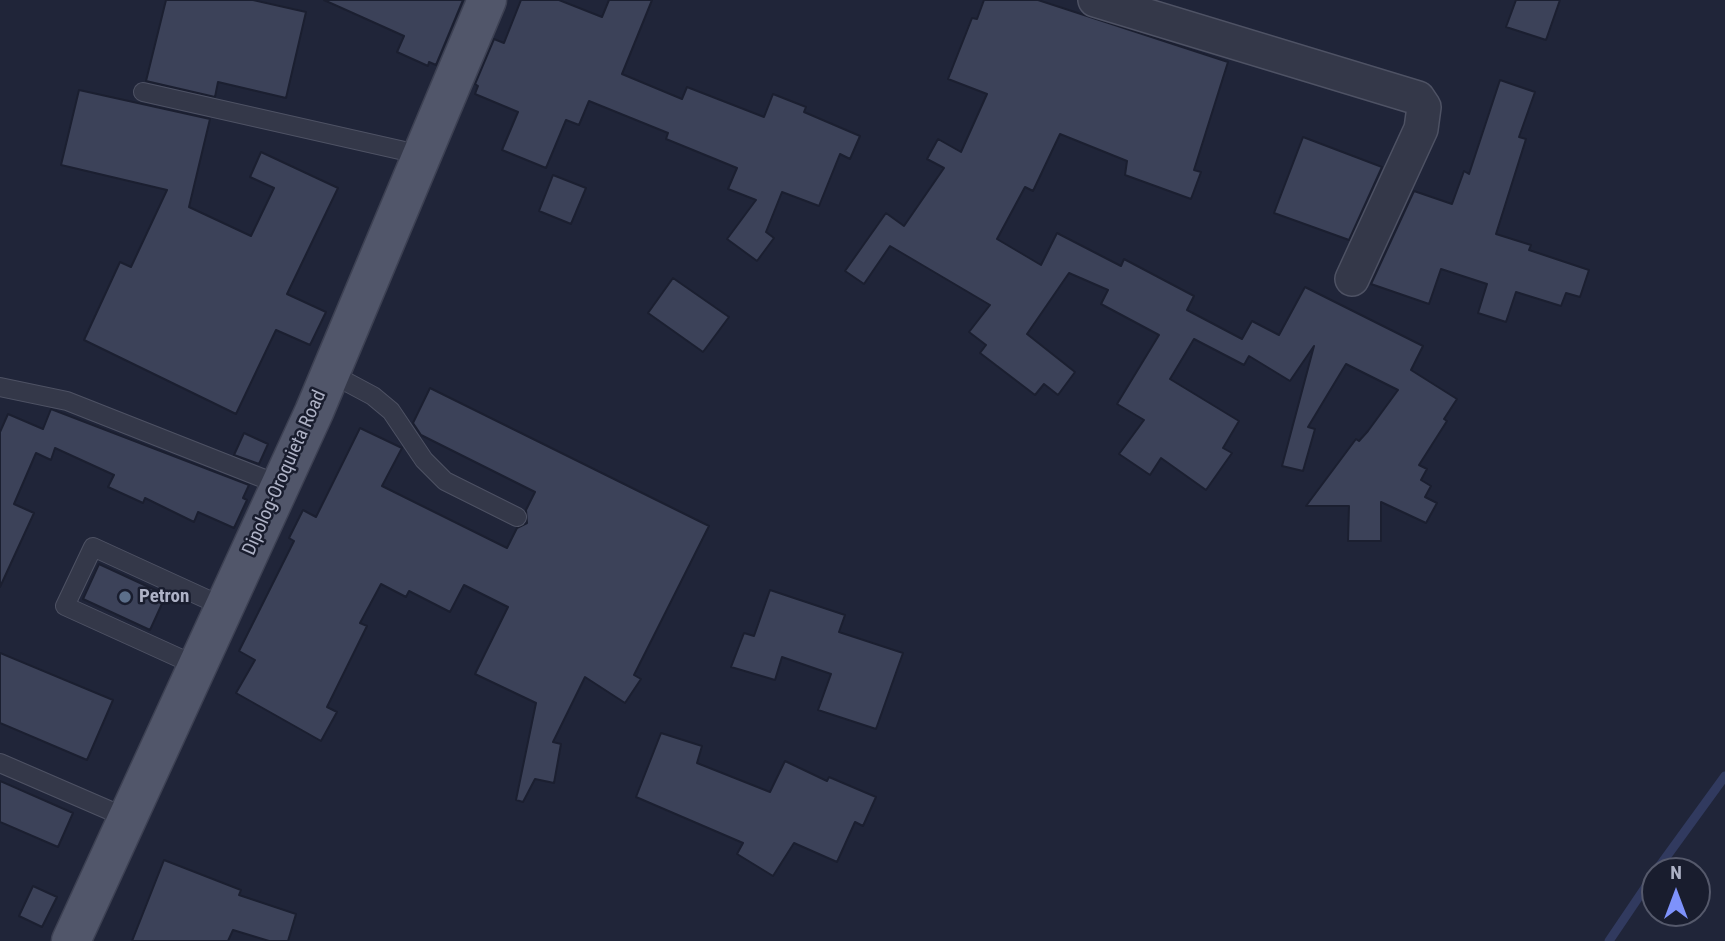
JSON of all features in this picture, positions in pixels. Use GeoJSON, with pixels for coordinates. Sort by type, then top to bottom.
{"type":"FeatureCollection","features":[{"type":"Feature","properties":{"kind":"main road","name":"Dipolog-Oroquieta Road"},"geometry":{"type":"LineString","coordinates":[[71,941],[330,373],[487,0]]}},
{"type":"Feature","properties":{"kind":"street"},"geometry":{"type":"LineString","coordinates":[[1095,0],[1418,99],[1424,107],[1421,129],[1352,279]]}},
{"type":"Feature","properties":{"kind":"lane"},"geometry":{"type":"LineString","coordinates":[[143,92],[422,155]]}},
{"type":"Feature","properties":{"kind":"lane"},"geometry":{"type":"LineString","coordinates":[[330,373],[373,396],[391,411],[424,460],[445,481],[517,517]]}},
{"type":"Feature","properties":{"kind":"lane"},"geometry":{"type":"LineString","coordinates":[[0,387],[67,401],[280,485]]}},
{"type":"Feature","properties":{"kind":"lane"},"geometry":{"type":"LineString","coordinates":[[197,666],[65,606],[93,547],[224,607]]}},
{"type":"Feature","properties":{"kind":"lane"},"geometry":{"type":"LineString","coordinates":[[0,763],[127,818]]}},
{"type":"Feature","properties":{"kind":"building"},"geometry":{"type":"Polygon","coordinates":[[[166,0],[253,0],[306,12],[286,98],[218,82],[215,97],[146,81],[166,0]]]}},
{"type":"Feature","properties":{"kind":"building"},"geometry":{"type":"Polygon","coordinates":[[[324,0],[463,0],[436,65],[429,62],[428,66],[397,52],[404,36],[324,0]]]}},
{"type":"Feature","properties":{"kind":"building"},"geometry":{"type":"Polygon","coordinates":[[[521,0],[559,0],[602,17],[609,0],[652,0],[622,74],[682,99],[687,87],[764,117],[773,94],[806,107],[804,112],[860,136],[850,159],[840,154],[819,206],[782,192],[766,232],[774,238],[757,261],[727,239],[756,200],[728,189],[737,168],[666,139],[668,133],[589,101],[579,125],[566,120],[546,168],[502,150],[518,112],[475,94],[478,86],[475,84],[494,39],[504,43],[521,0]]]}},
{"type":"Feature","properties":{"kind":"building"},"geometry":{"type":"Polygon","coordinates":[[[984,0],[1038,0],[1228,62],[1194,170],[1201,172],[1191,199],[1125,175],[1127,161],[1060,134],[1033,191],[1025,187],[997,239],[1041,265],[1057,233],[1121,266],[1124,259],[1194,296],[1187,310],[1242,339],[1252,321],[1279,335],[1305,287],[1423,346],[1411,370],[1457,399],[1444,419],[1447,421],[1419,465],[1427,469],[1421,480],[1431,486],[1425,497],[1437,503],[1426,523],[1381,502],[1381,541],[1348,541],[1349,506],[1306,506],[1356,439],[1359,441],[1368,431],[1398,390],[1346,364],[1308,427],[1315,429],[1303,471],[1282,466],[1314,346],[1290,381],[1249,356],[1244,365],[1194,339],[1170,379],[1239,421],[1223,448],[1232,453],[1206,490],[1161,458],[1150,475],[1119,454],[1144,420],[1117,404],[1159,335],[1101,304],[1108,290],[1069,273],[1027,334],[1075,372],[1058,395],[1044,384],[1035,395],[980,353],[986,345],[969,332],[990,305],[890,246],[864,284],[845,271],[886,213],[904,226],[944,168],[927,159],[938,139],[961,152],[987,94],[948,79],[972,18],[977,19],[984,0]]]}},
{"type":"Feature","properties":{"kind":"building"},"geometry":{"type":"Polygon","coordinates":[[[1516,0],[1560,0],[1546,40],[1506,27],[1516,0]]]}},
{"type":"Feature","properties":{"kind":"building"},"geometry":{"type":"Polygon","coordinates":[[[1500,80],[1535,92],[1519,137],[1526,139],[1496,234],[1531,245],[1529,250],[1589,270],[1580,297],[1566,293],[1561,306],[1516,292],[1506,322],[1478,313],[1487,284],[1441,269],[1429,304],[1371,284],[1414,191],[1452,204],[1464,171],[1469,174],[1500,80]]]}},
{"type":"Feature","properties":{"kind":"building"},"geometry":{"type":"Polygon","coordinates":[[[79,90],[210,119],[189,207],[251,236],[274,188],[250,177],[261,152],[338,188],[287,294],[326,312],[310,345],[276,330],[236,414],[84,340],[120,262],[131,267],[167,190],[61,165],[79,90]]]}},
{"type":"Feature","properties":{"kind":"building"},"geometry":{"type":"Polygon","coordinates":[[[1303,137],[1382,167],[1349,240],[1274,213],[1303,137]]]}},
{"type":"Feature","properties":{"kind":"building"},"geometry":{"type":"Polygon","coordinates":[[[553,175],[586,188],[571,224],[539,211],[553,175]]]}},
{"type":"Feature","properties":{"kind":"building"},"geometry":{"type":"Polygon","coordinates":[[[673,278],[729,317],[703,352],[648,313],[673,278]]]}},
{"type":"Feature","properties":{"kind":"building"},"geometry":{"type":"Polygon","coordinates":[[[430,388],[709,526],[634,675],[641,679],[625,703],[585,677],[553,742],[561,744],[554,783],[535,779],[523,802],[516,800],[536,703],[475,674],[508,607],[464,585],[450,612],[409,591],[406,597],[381,584],[360,623],[367,626],[327,707],[337,712],[321,741],[236,693],[255,660],[239,651],[294,541],[289,538],[303,510],[316,517],[360,428],[402,448],[382,486],[507,548],[517,528],[527,523],[526,510],[535,492],[421,435],[413,423],[430,388]]]}},
{"type":"Feature","properties":{"kind":"building"},"geometry":{"type":"Polygon","coordinates":[[[51,409],[249,485],[243,498],[247,500],[234,528],[198,512],[194,522],[145,498],[143,503],[108,487],[114,475],[55,448],[51,460],[36,453],[14,504],[34,513],[0,587],[0,432],[8,414],[43,429],[51,409]]]}},
{"type":"Feature","properties":{"kind":"building"},"geometry":{"type":"Polygon","coordinates":[[[244,433],[268,444],[259,464],[234,455],[244,433]]]}},
{"type":"Feature","properties":{"kind":"building","name":"Petron"},"geometry":{"type":"Polygon","coordinates":[[[99,564],[166,595],[150,630],[83,599],[99,564]]]}},
{"type":"Feature","properties":{"kind":"building"},"geometry":{"type":"Polygon","coordinates":[[[770,590],[845,615],[839,632],[903,653],[876,729],[818,710],[831,674],[782,657],[775,680],[731,667],[744,633],[754,636],[770,590]]]}},
{"type":"Feature","properties":{"kind":"building"},"geometry":{"type":"Polygon","coordinates":[[[0,653],[113,700],[87,760],[0,723],[0,653]]]}},
{"type":"Feature","properties":{"kind":"building"},"geometry":{"type":"Polygon","coordinates":[[[661,733],[702,746],[697,763],[770,792],[785,761],[827,781],[829,777],[876,797],[863,826],[855,822],[837,862],[794,843],[773,876],[737,854],[743,843],[636,797],[661,733]]]}},
{"type":"Feature","properties":{"kind":"building"},"geometry":{"type":"Polygon","coordinates":[[[0,781],[73,813],[58,847],[0,822],[0,781]]]}},
{"type":"Feature","properties":{"kind":"building"},"geometry":{"type":"Polygon","coordinates":[[[164,860],[241,890],[239,895],[296,914],[288,941],[269,941],[233,930],[228,941],[132,941],[164,860]]]}},
{"type":"Feature","properties":{"kind":"building"},"geometry":{"type":"Polygon","coordinates":[[[33,886],[57,897],[42,927],[19,916],[33,886]]]}},
{"type":"Feature","properties":{"kind":"waterway"},"geometry":{"type":"LineString","coordinates":[[1666,857],[1725,776]]}},
{"type":"Feature","properties":{"kind":"waterway"},"geometry":{"type":"LineString","coordinates":[[1609,941],[1641,894]]}},
{"type":"Feature","properties":{"kind":"place","name":"Petron"},"geometry":{"type":"Point","coordinates":[125,597]}}]}
